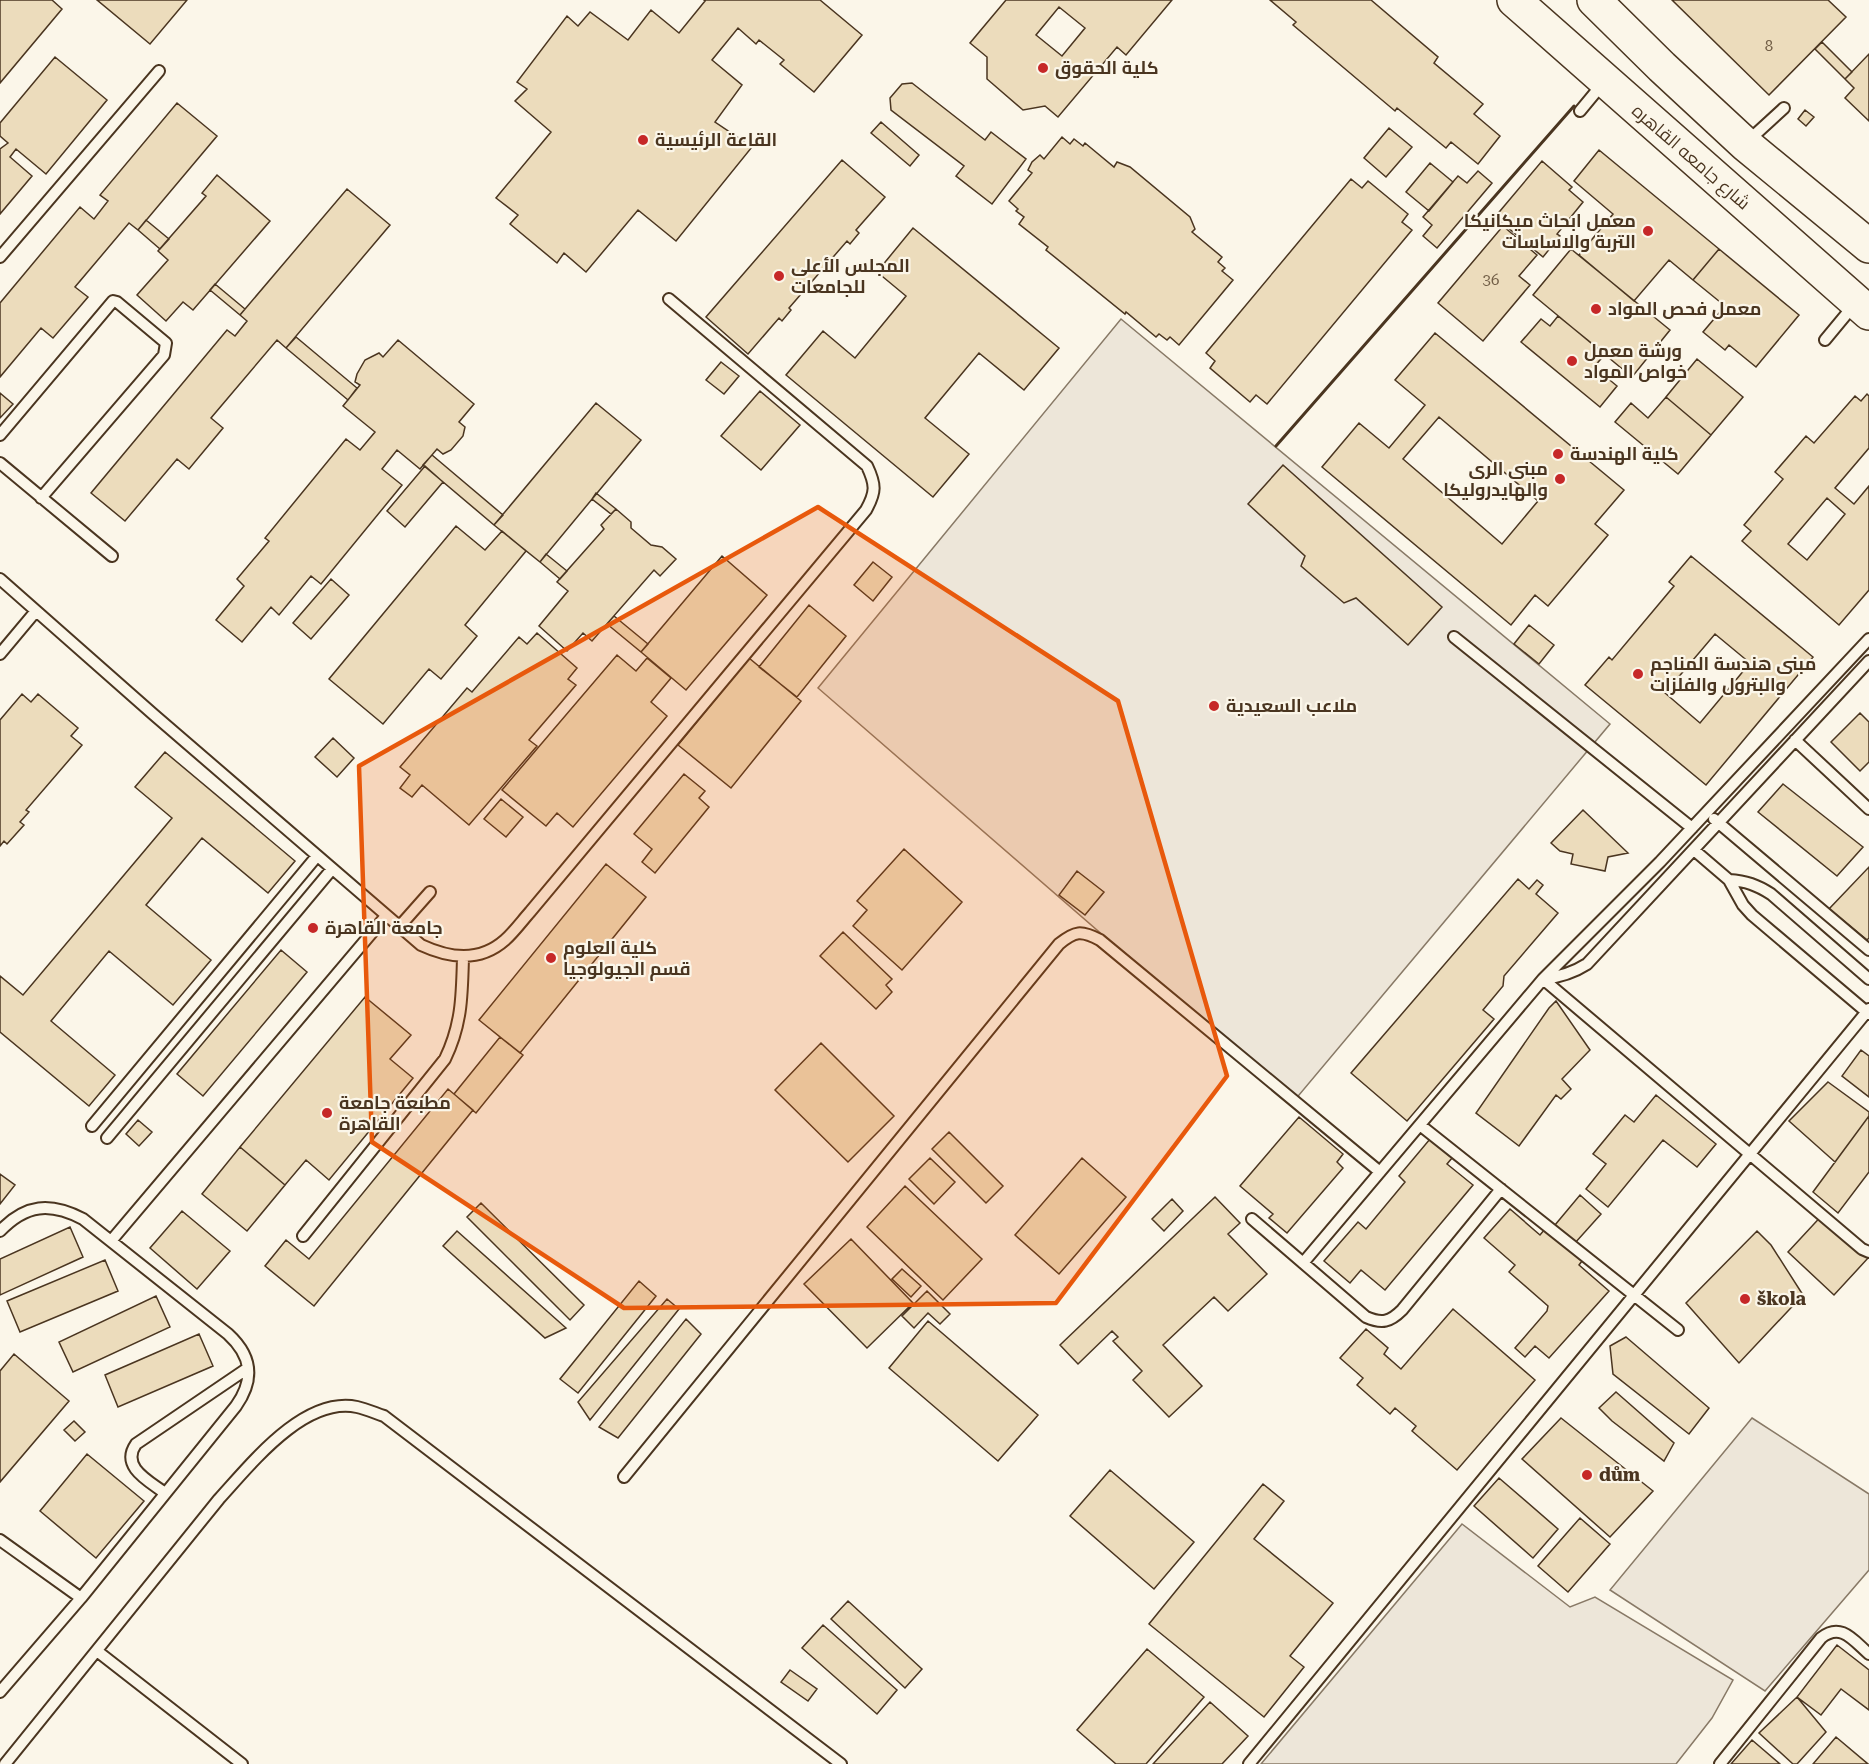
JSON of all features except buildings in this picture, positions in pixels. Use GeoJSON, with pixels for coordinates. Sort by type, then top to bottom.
{"type":"FeatureCollection","features":[{"type":"Feature","properties":{"kind":"main road","name":"شارع جامعه القاهره"},"geometry":{"type":"LineString","coordinates":[[1514,0],[1862,308]]}},
{"type":"Feature","properties":{"kind":"main road"},"geometry":{"type":"LineString","coordinates":[[1594,0],[1745,144],[1869,246]]}},
{"type":"Feature","properties":{"kind":"lane"},"geometry":{"type":"LineString","coordinates":[[0,257],[159,71]]}},
{"type":"Feature","properties":{"kind":"lane"},"geometry":{"type":"LineString","coordinates":[[1580,111],[1604,82]]}},
{"type":"Feature","properties":{"kind":"lane"},"geometry":{"type":"LineString","coordinates":[[1745,144],[1784,108]]}},
{"type":"Feature","properties":{"kind":"lane"},"geometry":{"type":"LineString","coordinates":[[0,579],[421,945],[441,954],[463,957],[485,953],[504,941],[866,510],[873,496],[874,480],[867,465],[669,299]]}},
{"type":"Feature","properties":{"kind":"lane"},"geometry":{"type":"LineString","coordinates":[[0,435],[113,301],[166,343],[164,355],[41,498]]}},
{"type":"Feature","properties":{"kind":"lane"},"geometry":{"type":"LineString","coordinates":[[1825,340],[1862,308]]}},
{"type":"Feature","properties":{"kind":"lane"},"geometry":{"type":"LineString","coordinates":[[0,463],[111,556]]}},
{"type":"Feature","properties":{"kind":"lane"},"geometry":{"type":"LineString","coordinates":[[0,654],[36,610]]}},
{"type":"Feature","properties":{"kind":"lane"},"geometry":{"type":"LineString","coordinates":[[1454,637],[1692,828]]}},
{"type":"Feature","properties":{"kind":"lane"},"geometry":{"type":"LineString","coordinates":[[1304,1263],[1544,979],[1707,813],[1869,639]]}},
{"type":"Feature","properties":{"kind":"lane"},"geometry":{"type":"LineString","coordinates":[[1544,979],[1559,978],[1587,964],[1869,661]]}},
{"type":"Feature","properties":{"kind":"lane"},"geometry":{"type":"LineString","coordinates":[[1795,740],[1869,809]]}},
{"type":"Feature","properties":{"kind":"lane"},"geometry":{"type":"LineString","coordinates":[[1707,813],[1869,950]]}},
{"type":"Feature","properties":{"kind":"lane"},"geometry":{"type":"LineString","coordinates":[[1249,1764],[1868,1012],[1752,915],[1743,905],[1729,880],[1694,850]]}},
{"type":"Feature","properties":{"kind":"lane"},"geometry":{"type":"LineString","coordinates":[[92,1126],[317,856]]}},
{"type":"Feature","properties":{"kind":"lane"},"geometry":{"type":"LineString","coordinates":[[107,1138],[332,869]]}},
{"type":"Feature","properties":{"kind":"lane"},"geometry":{"type":"LineString","coordinates":[[1729,880],[1744,881],[1771,894],[1869,979]]}},
{"type":"Feature","properties":{"kind":"lane"},"geometry":{"type":"LineString","coordinates":[[399,927],[430,892]]}},
{"type":"Feature","properties":{"kind":"lane"},"geometry":{"type":"LineString","coordinates":[[111,1241],[386,916]]}},
{"type":"Feature","properties":{"kind":"lane"},"geometry":{"type":"LineString","coordinates":[[624,1477],[1059,944],[1071,934],[1086,933],[1100,940],[1380,1172]]}},
{"type":"Feature","properties":{"kind":"lane"},"geometry":{"type":"LineString","coordinates":[[303,1236],[445,1059],[460,1020],[463,957]]}},
{"type":"Feature","properties":{"kind":"lane"},"geometry":{"type":"LineString","coordinates":[[1544,979],[1865,1251],[1869,1240]]}},
{"type":"Feature","properties":{"kind":"lane"},"geometry":{"type":"LineString","coordinates":[[1420,1125],[1678,1330]]}},
{"type":"Feature","properties":{"kind":"lane"},"geometry":{"type":"LineString","coordinates":[[1252,1219],[1366,1317],[1379,1322],[1393,1320],[1501,1189]]}},
{"type":"Feature","properties":{"kind":"lane"},"geometry":{"type":"LineString","coordinates":[[0,1231],[11,1219],[28,1210],[47,1207],[66,1210],[83,1219],[238,1343],[245,1354],[248,1368],[248,1381],[244,1394],[81,1598],[0,1692]]}},
{"type":"Feature","properties":{"kind":"lane"},"geometry":{"type":"LineString","coordinates":[[165,1493],[135,1470],[130,1458],[132,1450],[136,1444],[248,1368]]}},
{"type":"Feature","properties":{"kind":"lane"},"geometry":{"type":"LineString","coordinates":[[5,1764],[219,1499],[272,1444],[299,1421],[326,1408],[355,1406],[384,1416],[841,1764]]}},
{"type":"Feature","properties":{"kind":"lane"},"geometry":{"type":"LineString","coordinates":[[0,1540],[81,1598]]}},
{"type":"Feature","properties":{"kind":"lane"},"geometry":{"type":"LineString","coordinates":[[1720,1764],[1828,1632],[1838,1631],[1847,1635],[1869,1653]]}},
{"type":"Feature","properties":{"kind":"lane"},"geometry":{"type":"LineString","coordinates":[[97,1651],[242,1764]]}},
{"type":"Feature","properties":{"kind":"highlighted area"},"geometry":{"type":"Polygon","coordinates":[[[818,507],[1118,701],[1227,1076],[1056,1303],[624,1308],[372,1142],[359,766],[818,507]]]}},
{"type":"Feature","properties":{"kind":"shaded area","name":"ملاعب السعيدية"},"geometry":{"type":"Polygon","coordinates":[[[1121,319],[1610,724],[1294,1101],[818,688],[1121,319]]]}},
{"type":"Feature","properties":{"kind":"shaded area"},"geometry":{"type":"Polygon","coordinates":[[[1752,1418],[1869,1494],[1869,1570],[1765,1691],[1610,1590],[1752,1418]]]}},
{"type":"Feature","properties":{"kind":"shaded area"},"geometry":{"type":"Polygon","coordinates":[[[1462,1524],[1570,1607],[1595,1597],[1733,1680],[1712,1718],[1676,1764],[1261,1764],[1462,1524]]]}},
{"type":"Feature","properties":{"kind":"wall"},"geometry":{"type":"LineString","coordinates":[[1276,446],[1574,106]]}},
{"type":"Feature","properties":{"kind":"place","name":"كلية الحقوق"},"geometry":{"type":"Point","coordinates":[1043,68]}},
{"type":"Feature","properties":{"kind":"place","name":"القاعة الرئيسية"},"geometry":{"type":"Point","coordinates":[643,140]}},
{"type":"Feature","properties":{"kind":"place","name":"معمل ابحاث ميكانيكا التربة والاساسات"},"geometry":{"type":"Point","coordinates":[1648,231]}},
{"type":"Feature","properties":{"kind":"place","name":"المجلس الأعلى للجامعات"},"geometry":{"type":"Point","coordinates":[779,276]}},
{"type":"Feature","properties":{"kind":"place","name":"معمل فحص المواد"},"geometry":{"type":"Point","coordinates":[1596,309]}},
{"type":"Feature","properties":{"kind":"place","name":"ورشة معمل خواص المواد"},"geometry":{"type":"Point","coordinates":[1572,361]}},
{"type":"Feature","properties":{"kind":"place","name":"كلية الهندسة"},"geometry":{"type":"Point","coordinates":[1558,454]}},
{"type":"Feature","properties":{"kind":"place","name":"مبنى الرى والهايدروليكا"},"geometry":{"type":"Point","coordinates":[1560,479]}},
{"type":"Feature","properties":{"kind":"place","name":"مبنى هندسة المناجم والبترول والفلزات"},"geometry":{"type":"Point","coordinates":[1638,674]}},
{"type":"Feature","properties":{"kind":"place","name":"ملاعب السعيدية"},"geometry":{"type":"Point","coordinates":[1214,706]}},
{"type":"Feature","properties":{"kind":"place","name":"جامعة القاهرة"},"geometry":{"type":"Point","coordinates":[313,928]}},
{"type":"Feature","properties":{"kind":"place","name":"كلية العلوم قسم الجيولوجيا"},"geometry":{"type":"Point","coordinates":[551,958]}},
{"type":"Feature","properties":{"kind":"place","name":"مطبعة جامعة القاهرة"},"geometry":{"type":"Point","coordinates":[327,1113]}},
{"type":"Feature","properties":{"kind":"place","name":"škola"},"geometry":{"type":"Point","coordinates":[1745,1299]}},
{"type":"Feature","properties":{"kind":"place","name":"dům"},"geometry":{"type":"Point","coordinates":[1587,1475]}}]}
